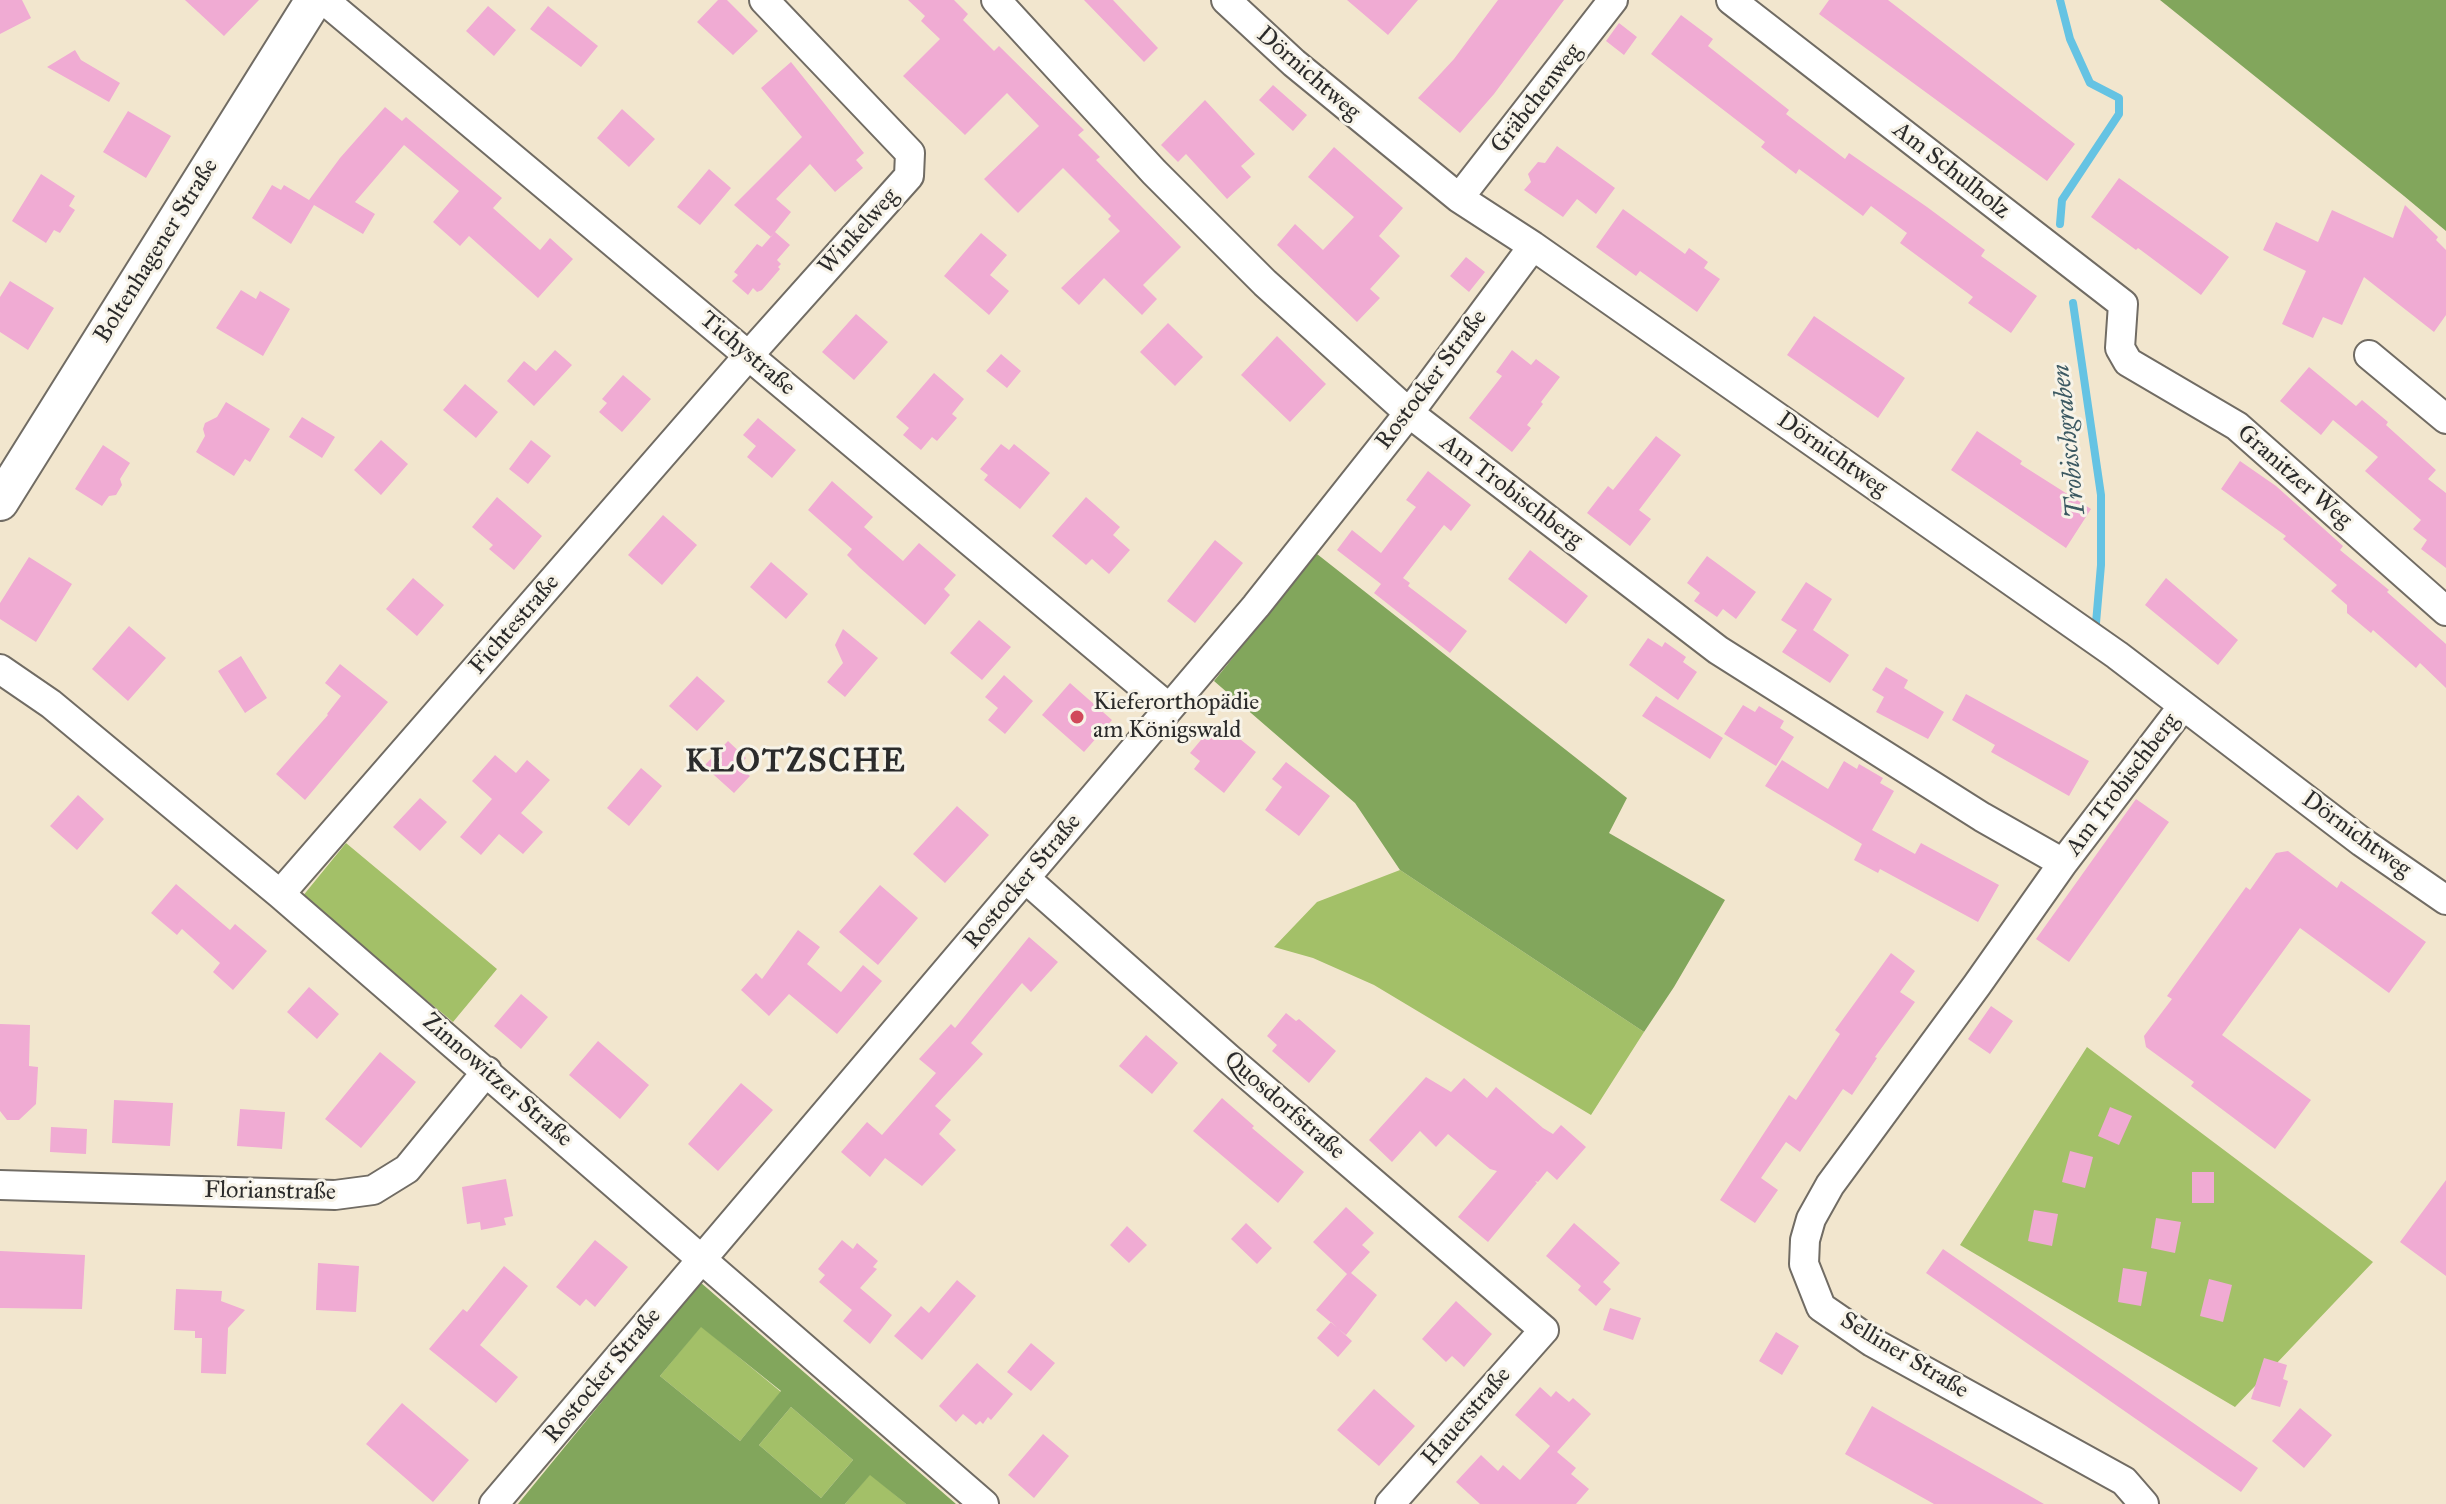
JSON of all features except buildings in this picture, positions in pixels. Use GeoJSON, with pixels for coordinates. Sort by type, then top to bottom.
{"type":"FeatureCollection","features":[{"type":"Feature","properties":{"kind":"street","name":"Boltenhagener Straße"},"geometry":{"type":"LineString","coordinates":[[0,502],[314,0]]}},
{"type":"Feature","properties":{"kind":"street","name":"Tichystraße"},"geometry":{"type":"LineString","coordinates":[[324,0],[1169,708]]}},
{"type":"Feature","properties":{"kind":"street","name":"Winkelweg"},"geometry":{"type":"LineString","coordinates":[[749,355],[909,176],[910,153],[764,0]]}},
{"type":"Feature","properties":{"kind":"street","name":"Am Trobischberg"},"geometry":{"type":"LineString","coordinates":[[996,0],[1165,184],[1265,283],[1409,413],[1718,650],[1982,817],[2063,863]]}},
{"type":"Feature","properties":{"kind":"street","name":"Dörnichtweg"},"geometry":{"type":"LineString","coordinates":[[1226,0],[1294,63],[1459,198],[1533,246],[2117,655],[2362,842],[2446,900]]}},
{"type":"Feature","properties":{"kind":"street","name":"Gräbchenweg"},"geometry":{"type":"LineString","coordinates":[[1459,198],[1613,0]]}},
{"type":"Feature","properties":{"kind":"street","name":"Am Schulholz"},"geometry":{"type":"LineString","coordinates":[[1731,0],[2123,304],[2120,348],[2128,362]]}},
{"type":"Feature","properties":{"kind":"street","name":"Rostocker Straße"},"geometry":{"type":"LineString","coordinates":[[494,1504],[1256,606],[1409,413],[1533,246]]}},
{"type":"Feature","properties":{"kind":"street","name":"Fichtestraße"},"geometry":{"type":"LineString","coordinates":[[280,894],[749,355]]}},
{"type":"Feature","properties":{"kind":"street"},"geometry":{"type":"LineString","coordinates":[[2369,355],[2446,419]]}},
{"type":"Feature","properties":{"kind":"street","name":"Granitzer Weg"},"geometry":{"type":"LineString","coordinates":[[2128,362],[2237,426],[2446,611]]}},
{"type":"Feature","properties":{"kind":"street","name":"Zinnowitzer Straße"},"geometry":{"type":"LineString","coordinates":[[0,669],[51,704],[280,894],[984,1504]]}},
{"type":"Feature","properties":{"kind":"street","name":"Am Trobischberg"},"geometry":{"type":"LineString","coordinates":[[1977,985],[2063,863],[2183,706]]}},
{"type":"Feature","properties":{"kind":"street","name":"Quosdorfstraße"},"geometry":{"type":"LineString","coordinates":[[1026,879],[1544,1330]]}},
{"type":"Feature","properties":{"kind":"street","name":"Selliner Straße"},"geometry":{"type":"LineString","coordinates":[[1977,985],[1830,1185],[1811,1219],[1805,1240],[1804,1264],[1821,1307],[1872,1342],[2124,1481],[2144,1504]]}},
{"type":"Feature","properties":{"kind":"street","name":"Florianstraße"},"geometry":{"type":"LineString","coordinates":[[0,1185],[335,1195],[373,1190],[407,1169],[487,1071]]}},
{"type":"Feature","properties":{"kind":"street","name":"Hauerstraße"},"geometry":{"type":"LineString","coordinates":[[1390,1504],[1544,1330]]}},
{"type":"Feature","properties":{"kind":"green space"},"geometry":{"type":"Polygon","coordinates":[[[2160,0],[2446,0],[2446,231],[2404,196],[2160,0]]]}},
{"type":"Feature","properties":{"kind":"green space"},"geometry":{"type":"Polygon","coordinates":[[[1317,554],[1627,798],[1609,833],[1725,900],[1644,1032],[1400,870],[1355,803],[1214,681],[1317,554]]]}},
{"type":"Feature","properties":{"kind":"green space"},"geometry":{"type":"Polygon","coordinates":[[[346,843],[497,969],[453,1022],[302,897],[346,843]]]}},
{"type":"Feature","properties":{"kind":"green space"},"geometry":{"type":"Polygon","coordinates":[[[1400,870],[1644,1032],[1591,1115],[1374,985],[1313,958],[1274,947],[1317,902],[1400,870]]]}},
{"type":"Feature","properties":{"kind":"green space"},"geometry":{"type":"Polygon","coordinates":[[[2087,1047],[2373,1262],[2235,1407],[1960,1245],[2087,1047]]]}},
{"type":"Feature","properties":{"kind":"green space"},"geometry":{"type":"Polygon","coordinates":[[[700,1282],[956,1504],[906,1504],[870,1475],[845,1504],[518,1504],[700,1282]],[[701,1327],[660,1376],[740,1441],[781,1391],[701,1327]],[[791,1407],[759,1445],[821,1498],[853,1460],[791,1407]]]}},
{"type":"Feature","properties":{"kind":"green space"},"geometry":{"type":"Polygon","coordinates":[[[701,1326],[781,1392],[740,1441],[660,1376],[701,1326]]]}},
{"type":"Feature","properties":{"kind":"green space"},"geometry":{"type":"Polygon","coordinates":[[[791,1407],[853,1460],[821,1498],[759,1445],[791,1407]]]}},
{"type":"Feature","properties":{"kind":"green space"},"geometry":{"type":"Polygon","coordinates":[[[870,1474],[906,1504],[845,1504],[870,1474]]]}},
{"type":"Feature","properties":{"kind":"waterway","name":"Trobischgraben"},"geometry":{"type":"LineString","coordinates":[[2060,0],[2070,39],[2090,83],[2119,98],[2119,114],[2062,200],[2060,224]]}},
{"type":"Feature","properties":{"kind":"waterway","name":"Trobischgraben"},"geometry":{"type":"LineString","coordinates":[[2073,303],[2101,495],[2101,565],[2096,623]]}},
{"type":"Feature","properties":{"kind":"place","name":"Kieferorthopädie am Königswald"},"geometry":{"type":"Point","coordinates":[1077,717]}},
{"type":"Feature","properties":{"kind":"district","name":"KLOTZSCHE"},"geometry":{"type":"Point","coordinates":[796,763]}}]}
